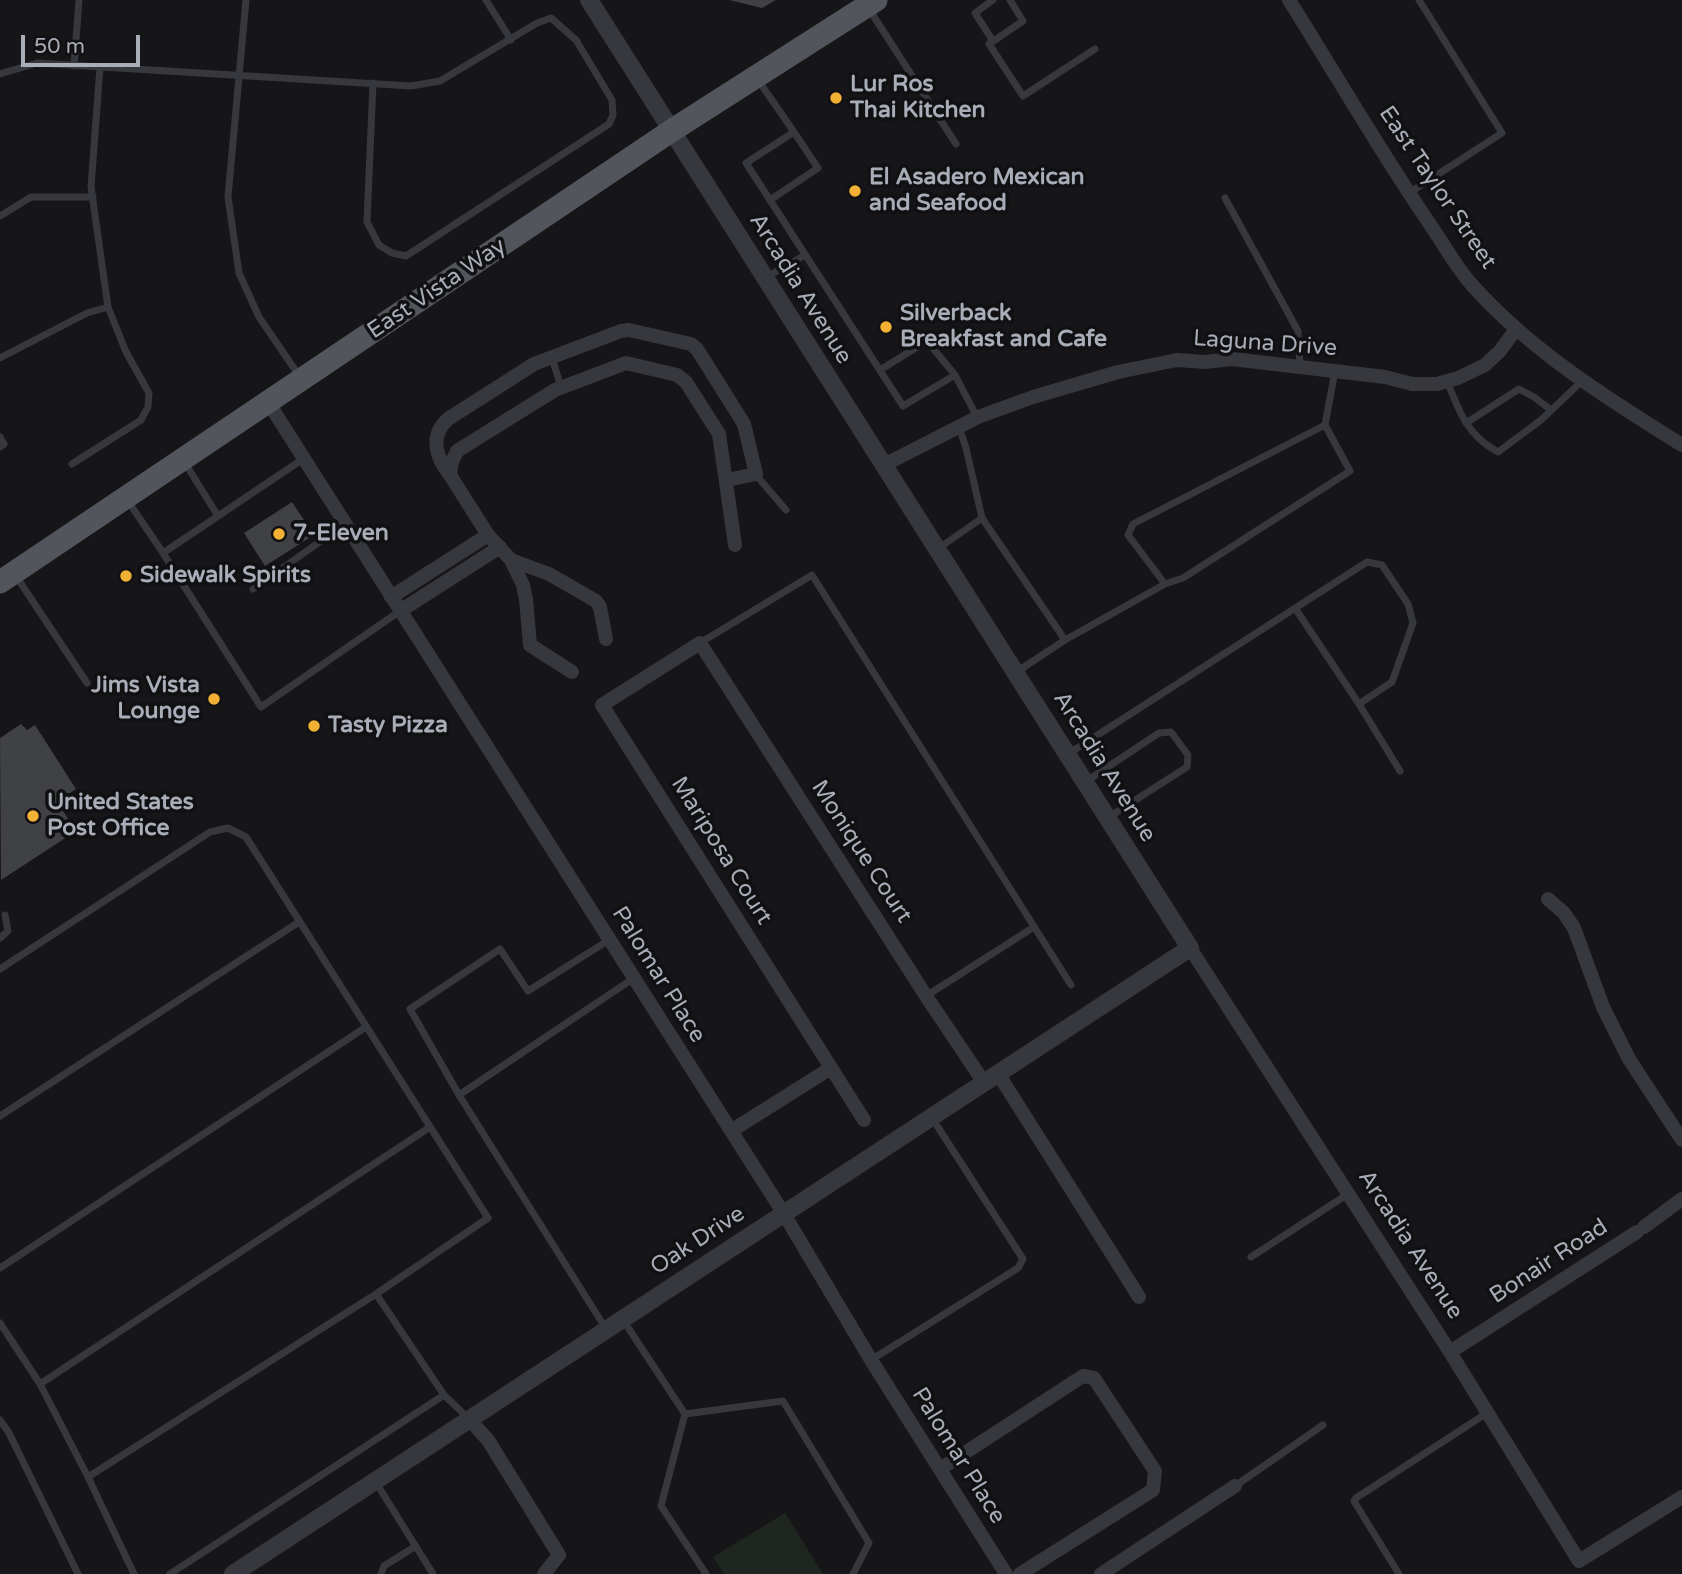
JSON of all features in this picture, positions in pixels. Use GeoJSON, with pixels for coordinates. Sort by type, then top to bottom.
{"type":"FeatureCollection","features":[{"type":"Feature","properties":{"kind":"main road","name":"East Vista Way"},"geometry":{"type":"LineString","coordinates":[[7,577],[671,131],[863,6]]}},
{"type":"Feature","properties":{"kind":"street","name":"Arcadia Avenue"},"geometry":{"type":"LineString","coordinates":[[589,0],[1107,818],[1450,1352],[1579,1561],[1682,1497]]}},
{"type":"Feature","properties":{"kind":"street","name":"East Taylor Street"},"geometry":{"type":"LineString","coordinates":[[1289,0],[1409,193],[1471,284],[1516,328],[1582,380],[1682,445]]}},
{"type":"Feature","properties":{"kind":"street","name":"Laguna Drive"},"geometry":{"type":"LineString","coordinates":[[883,466],[978,417],[1106,375],[1177,360],[1205,362],[1232,359],[1385,377],[1412,384],[1447,381],[1485,365],[1500,351],[1516,328]]}},
{"type":"Feature","properties":{"kind":"street"},"geometry":{"type":"LineString","coordinates":[[572,671],[530,645],[523,585],[511,560],[488,534],[437,456],[436,446],[443,424],[534,365],[628,331],[691,344],[697,349],[739,413],[756,474],[727,481]]}},
{"type":"Feature","properties":{"kind":"street"},"geometry":{"type":"LineString","coordinates":[[450,475],[457,451],[561,387],[626,363],[682,377],[719,434],[735,545]]}},
{"type":"Feature","properties":{"kind":"street","name":"Palomar Place"},"geometry":{"type":"LineString","coordinates":[[268,402],[784,1214],[871,1360],[1006,1574]]}},
{"type":"Feature","properties":{"kind":"street"},"geometry":{"type":"LineString","coordinates":[[391,597],[488,534]]}},
{"type":"Feature","properties":{"kind":"street"},"geometry":{"type":"LineString","coordinates":[[400,611],[500,547]]}},
{"type":"Feature","properties":{"kind":"street"},"geometry":{"type":"LineString","coordinates":[[511,560],[549,574],[596,601],[600,607],[606,639]]}},
{"type":"Feature","properties":{"kind":"street","name":"Monique Court"},"geometry":{"type":"LineString","coordinates":[[700,643],[926,996],[992,1079],[1139,1297]]}},
{"type":"Feature","properties":{"kind":"street","name":"Mariposa Court"},"geometry":{"type":"LineString","coordinates":[[700,643],[602,705],[864,1120]]}},
{"type":"Feature","properties":{"kind":"street"},"geometry":{"type":"LineString","coordinates":[[1548,898],[1564,913],[1574,928],[1603,1007],[1629,1059],[1682,1140]]}},
{"type":"Feature","properties":{"kind":"street","name":"Oak Drive"},"geometry":{"type":"LineString","coordinates":[[233,1574],[1190,948]]}},
{"type":"Feature","properties":{"kind":"street"},"geometry":{"type":"LineString","coordinates":[[731,1131],[831,1068]]}},
{"type":"Feature","properties":{"kind":"street","name":"Bonair Road"},"geometry":{"type":"LineString","coordinates":[[1450,1352],[1682,1199]]}},
{"type":"Feature","properties":{"kind":"street"},"geometry":{"type":"LineString","coordinates":[[940,1469],[1083,1376],[1094,1378],[1155,1471],[1153,1490],[1020,1574]]}},
{"type":"Feature","properties":{"kind":"street"},"geometry":{"type":"LineString","coordinates":[[468,1419],[488,1440],[559,1555],[544,1574]]}},
{"type":"Feature","properties":{"kind":"street"},"geometry":{"type":"LineString","coordinates":[[1101,1574],[1235,1486]]}},
{"type":"Feature","properties":{"kind":"lane"},"geometry":{"type":"LineString","coordinates":[[74,66],[79,0]]}},
{"type":"Feature","properties":{"kind":"lane"},"geometry":{"type":"LineString","coordinates":[[246,0],[228,197],[239,273],[259,317],[302,380]]}},
{"type":"Feature","properties":{"kind":"lane"},"geometry":{"type":"LineString","coordinates":[[486,0],[511,40]]}},
{"type":"Feature","properties":{"kind":"lane"},"geometry":{"type":"LineString","coordinates":[[993,0],[975,13],[993,41]]}},
{"type":"Feature","properties":{"kind":"lane"},"geometry":{"type":"LineString","coordinates":[[1010,0],[1023,21],[989,44],[1023,96],[1095,50]]}},
{"type":"Feature","properties":{"kind":"lane"},"geometry":{"type":"LineString","coordinates":[[1409,193],[1502,133],[1419,0]]}},
{"type":"Feature","properties":{"kind":"lane"},"geometry":{"type":"LineString","coordinates":[[863,6],[956,144]]}},
{"type":"Feature","properties":{"kind":"lane"},"geometry":{"type":"LineString","coordinates":[[0,74],[37,63],[239,74],[373,83],[411,86],[440,81],[537,23],[551,18],[576,40],[612,100],[613,115],[608,124],[406,256],[391,253],[379,245],[368,222],[373,83]]}},
{"type":"Feature","properties":{"kind":"lane"},"geometry":{"type":"LineString","coordinates":[[72,464],[141,420],[148,407],[149,393],[126,352],[108,307],[91,187],[100,67]]}},
{"type":"Feature","properties":{"kind":"lane"},"geometry":{"type":"LineString","coordinates":[[755,77],[818,168],[770,200]]}},
{"type":"Feature","properties":{"kind":"lane"},"geometry":{"type":"LineString","coordinates":[[794,132],[746,163],[903,405],[955,375]]}},
{"type":"Feature","properties":{"kind":"lane"},"geometry":{"type":"LineString","coordinates":[[0,216],[31,197],[93,197]]}},
{"type":"Feature","properties":{"kind":"lane"},"geometry":{"type":"LineString","coordinates":[[1225,198],[1298,331],[1300,367]]}},
{"type":"Feature","properties":{"kind":"lane"},"geometry":{"type":"LineString","coordinates":[[764,278],[806,255]]}},
{"type":"Feature","properties":{"kind":"lane"},"geometry":{"type":"LineString","coordinates":[[0,358],[87,313],[108,307]]}},
{"type":"Feature","properties":{"kind":"lane"},"geometry":{"type":"LineString","coordinates":[[880,370],[927,341],[955,375],[978,417]]}},
{"type":"Feature","properties":{"kind":"lane"},"geometry":{"type":"LineString","coordinates":[[552,357],[561,387]]}},
{"type":"Feature","properties":{"kind":"lane"},"geometry":{"type":"LineString","coordinates":[[1015,673],[1065,640],[1165,584],[1183,578],[1350,471],[1325,425],[1335,371]]}},
{"type":"Feature","properties":{"kind":"lane"},"geometry":{"type":"LineString","coordinates":[[1447,381],[1466,423],[1481,443],[1498,452],[1551,410],[1582,380]]}},
{"type":"Feature","properties":{"kind":"lane"},"geometry":{"type":"LineString","coordinates":[[1466,423],[1519,389],[1551,410]]}},
{"type":"Feature","properties":{"kind":"lane"},"geometry":{"type":"LineString","coordinates":[[1165,584],[1128,535],[1133,524],[1325,425]]}},
{"type":"Feature","properties":{"kind":"lane"},"geometry":{"type":"LineString","coordinates":[[959,427],[982,518],[1065,640]]}},
{"type":"Feature","properties":{"kind":"lane"},"geometry":{"type":"LineString","coordinates":[[0,437],[4,444],[0,447]]}},
{"type":"Feature","properties":{"kind":"lane"},"geometry":{"type":"LineString","coordinates":[[163,553],[304,459]]}},
{"type":"Feature","properties":{"kind":"lane"},"geometry":{"type":"LineString","coordinates":[[183,460],[218,516]]}},
{"type":"Feature","properties":{"kind":"lane"},"geometry":{"type":"LineString","coordinates":[[756,474],[786,510]]}},
{"type":"Feature","properties":{"kind":"lane"},"geometry":{"type":"LineString","coordinates":[[126,498],[261,707],[400,611]]}},
{"type":"Feature","properties":{"kind":"lane"},"geometry":{"type":"LineString","coordinates":[[936,549],[982,518]]}},
{"type":"Feature","properties":{"kind":"lane"},"geometry":{"type":"LineString","coordinates":[[253,589],[345,524]]}},
{"type":"Feature","properties":{"kind":"lane"},"geometry":{"type":"LineString","coordinates":[[1067,754],[1367,562],[1382,565],[1408,604],[1413,623],[1392,682],[1359,704]]}},
{"type":"Feature","properties":{"kind":"lane"},"geometry":{"type":"LineString","coordinates":[[700,643],[812,575],[1071,985]]}},
{"type":"Feature","properties":{"kind":"lane"},"geometry":{"type":"LineString","coordinates":[[7,577],[87,683]]}},
{"type":"Feature","properties":{"kind":"lane"},"geometry":{"type":"LineString","coordinates":[[1295,608],[1401,772]]}},
{"type":"Feature","properties":{"kind":"lane"},"geometry":{"type":"LineString","coordinates":[[1085,782],[1159,733],[1171,732],[1188,755],[1188,767],[1107,818]]}},
{"type":"Feature","properties":{"kind":"lane"},"geometry":{"type":"LineString","coordinates":[[0,969],[209,832],[228,828],[246,836],[488,1218],[376,1294],[89,1477]]}},
{"type":"Feature","properties":{"kind":"lane"},"geometry":{"type":"LineString","coordinates":[[0,938],[8,931],[5,915]]}},
{"type":"Feature","properties":{"kind":"lane"},"geometry":{"type":"LineString","coordinates":[[0,1116],[299,922]]}},
{"type":"Feature","properties":{"kind":"lane"},"geometry":{"type":"LineString","coordinates":[[926,996],[1034,926]]}},
{"type":"Feature","properties":{"kind":"lane"},"geometry":{"type":"LineString","coordinates":[[606,1329],[459,1095],[410,1009],[500,949],[528,991],[609,940]]}},
{"type":"Feature","properties":{"kind":"lane"},"geometry":{"type":"LineString","coordinates":[[459,1095],[634,978]]}},
{"type":"Feature","properties":{"kind":"lane"},"geometry":{"type":"LineString","coordinates":[[0,1268],[366,1027]]}},
{"type":"Feature","properties":{"kind":"lane"},"geometry":{"type":"LineString","coordinates":[[871,1360],[1018,1268],[1023,1259],[932,1118]]}},
{"type":"Feature","properties":{"kind":"lane"},"geometry":{"type":"LineString","coordinates":[[40,1384],[430,1127]]}},
{"type":"Feature","properties":{"kind":"lane"},"geometry":{"type":"LineString","coordinates":[[1251,1257],[1348,1194]]}},
{"type":"Feature","properties":{"kind":"lane"},"geometry":{"type":"LineString","coordinates":[[376,1294],[444,1395],[468,1419]]}},
{"type":"Feature","properties":{"kind":"lane"},"geometry":{"type":"LineString","coordinates":[[622,1319],[685,1414],[662,1506],[706,1574]]}},
{"type":"Feature","properties":{"kind":"lane"},"geometry":{"type":"LineString","coordinates":[[0,1323],[40,1384],[89,1477],[134,1574]]}},
{"type":"Feature","properties":{"kind":"lane"},"geometry":{"type":"LineString","coordinates":[[170,1574],[444,1395]]}},
{"type":"Feature","properties":{"kind":"lane"},"geometry":{"type":"LineString","coordinates":[[685,1414],[783,1401],[869,1543],[853,1574]]}},
{"type":"Feature","properties":{"kind":"lane"},"geometry":{"type":"LineString","coordinates":[[1399,1574],[1354,1501],[1488,1413]]}},
{"type":"Feature","properties":{"kind":"lane"},"geometry":{"type":"LineString","coordinates":[[0,1420],[9,1433],[78,1574]]}},
{"type":"Feature","properties":{"kind":"lane"},"geometry":{"type":"LineString","coordinates":[[1235,1486],[1323,1425]]}},
{"type":"Feature","properties":{"kind":"lane"},"geometry":{"type":"LineString","coordinates":[[375,1481],[433,1574]]}},
{"type":"Feature","properties":{"kind":"lane"},"geometry":{"type":"LineString","coordinates":[[381,1574],[384,1566],[416,1546]]}},
{"type":"Feature","properties":{"kind":"shaded area"},"geometry":{"type":"Polygon","coordinates":[[[785,1513],[823,1574],[724,1574],[713,1557],[785,1513]]]}},
{"type":"Feature","properties":{"kind":"building"},"geometry":{"type":"Polygon","coordinates":[[[729,0],[776,0],[762,8],[729,0]]]}},
{"type":"Feature","properties":{"kind":"building","name":"7-Eleven"},"geometry":{"type":"Polygon","coordinates":[[[292,502],[314,535],[265,566],[244,533],[292,502]]]}},
{"type":"Feature","properties":{"kind":"building","name":"United States Post Office"},"geometry":{"type":"Polygon","coordinates":[[[21,724],[27,730],[35,725],[76,789],[57,802],[76,831],[1,880],[0,738],[21,724]]]}},
{"type":"Feature","properties":{"kind":"place","name":"Lur Ros Thai Kitchen"},"geometry":{"type":"Point","coordinates":[836,98]}},
{"type":"Feature","properties":{"kind":"place","name":"El Asadero Mexican and Seafood"},"geometry":{"type":"Point","coordinates":[855,191]}},
{"type":"Feature","properties":{"kind":"place","name":"Silverback Breakfast and Cafe"},"geometry":{"type":"Point","coordinates":[886,327]}},
{"type":"Feature","properties":{"kind":"place","name":"7-Eleven"},"geometry":{"type":"Point","coordinates":[279,534]}},
{"type":"Feature","properties":{"kind":"place","name":"Sidewalk Spirits"},"geometry":{"type":"Point","coordinates":[126,576]}},
{"type":"Feature","properties":{"kind":"place","name":"Jims Vista Lounge"},"geometry":{"type":"Point","coordinates":[214,699]}},
{"type":"Feature","properties":{"kind":"place","name":"Tasty Pizza"},"geometry":{"type":"Point","coordinates":[314,726]}},
{"type":"Feature","properties":{"kind":"place","name":"United States Post Office"},"geometry":{"type":"Point","coordinates":[33,816]}}]}
